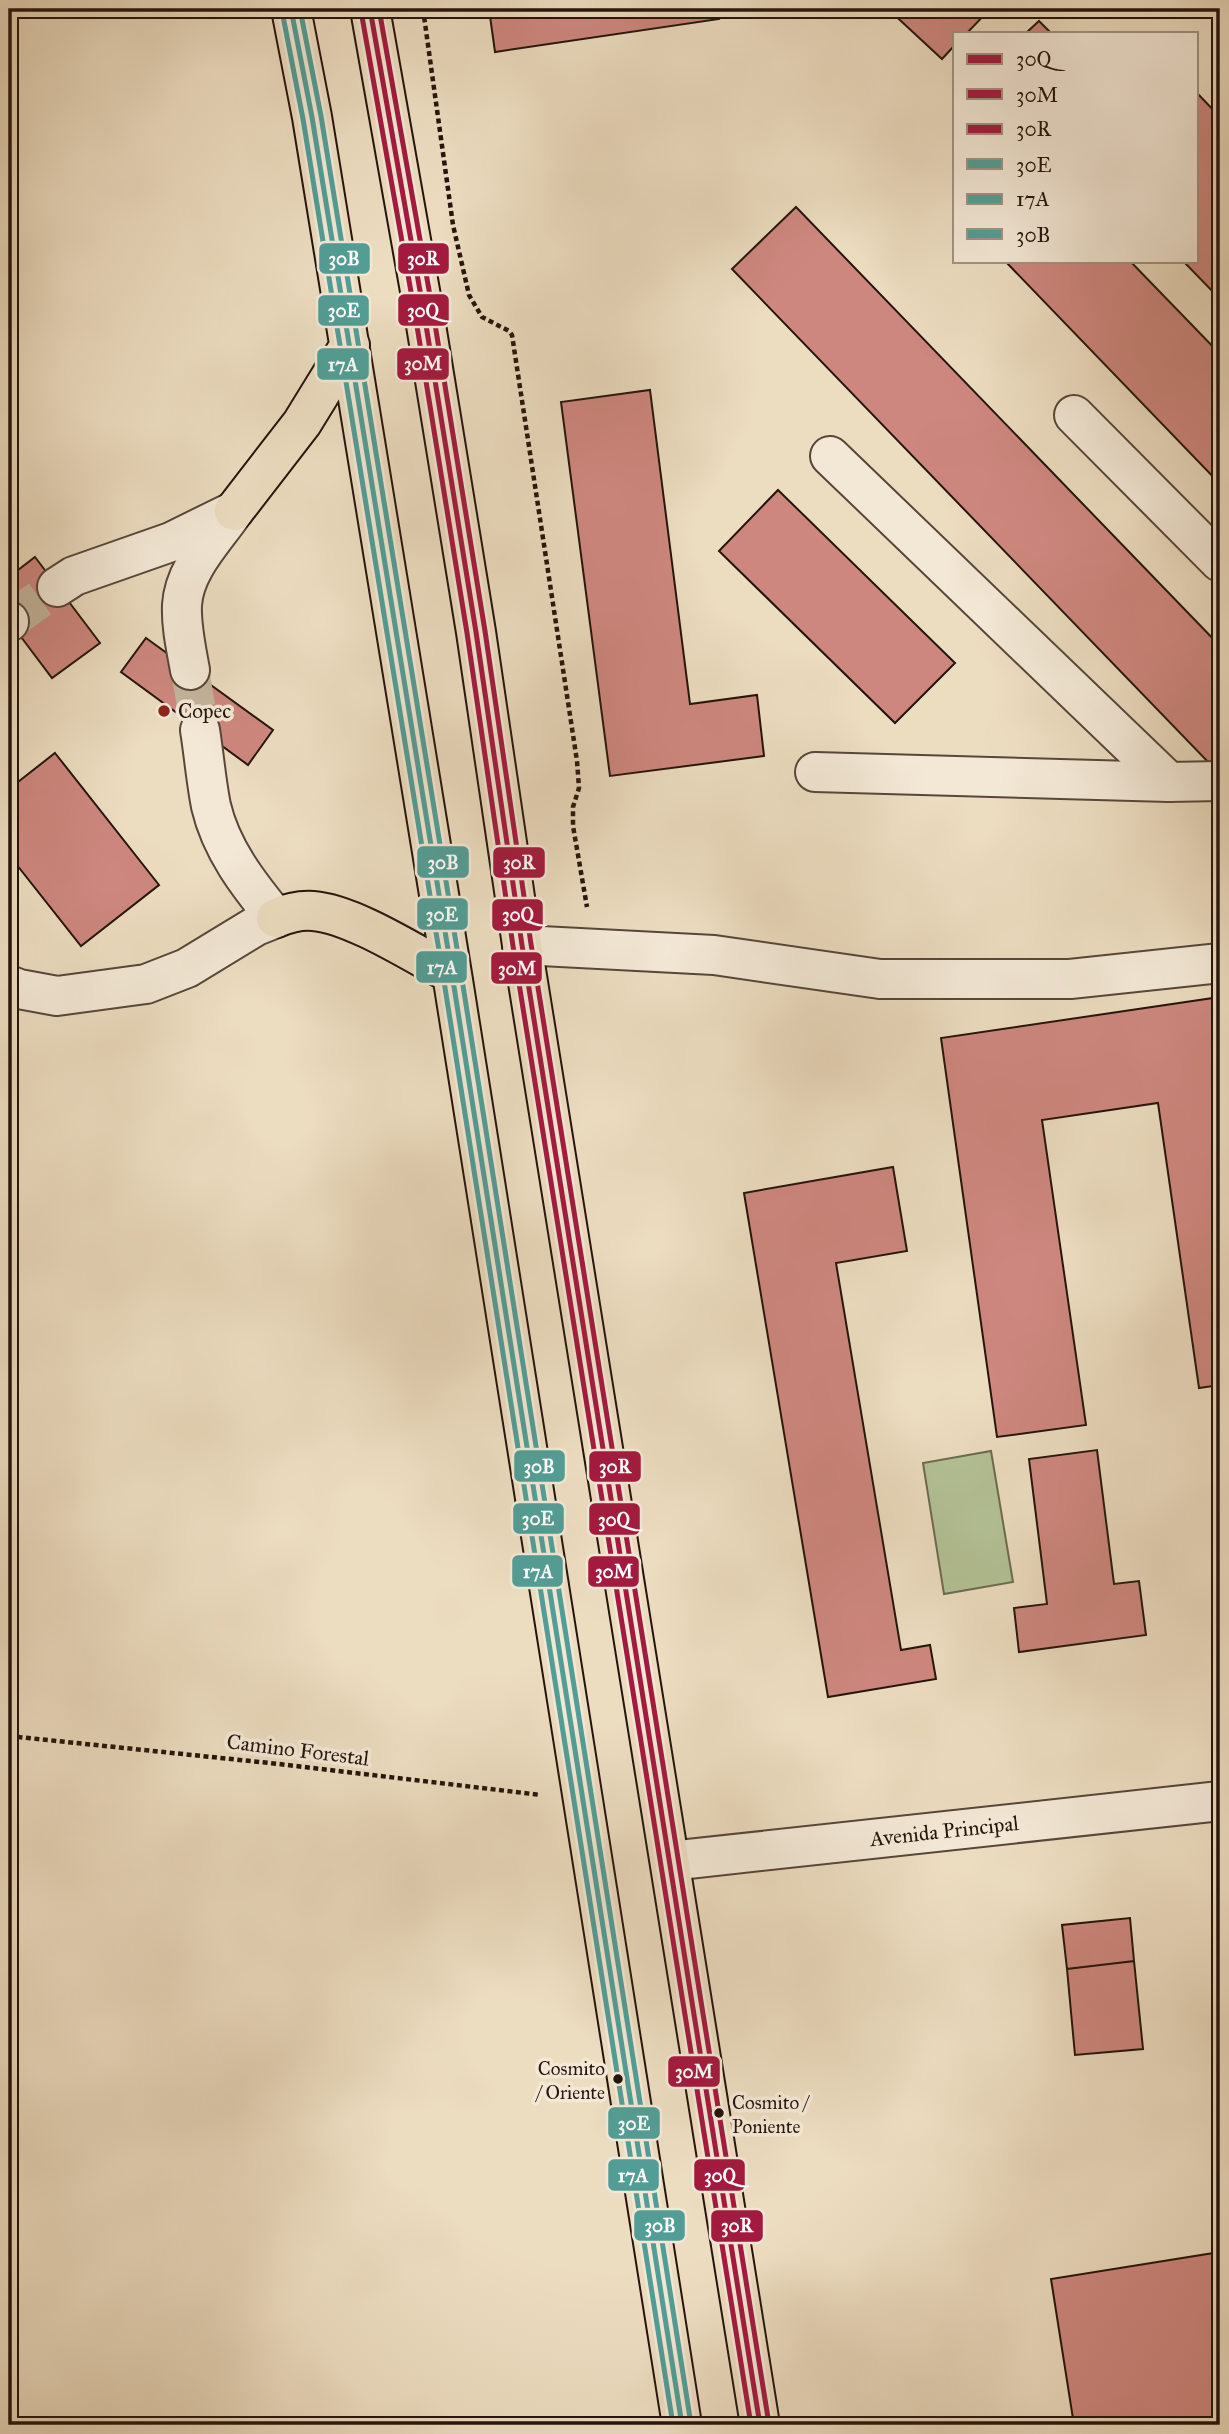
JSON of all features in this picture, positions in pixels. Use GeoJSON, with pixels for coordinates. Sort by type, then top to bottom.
{"type":"FeatureCollection","features":[{"type":"Feature","properties":{"kind":"highway"},"geometry":{"type":"LineString","coordinates":[[291,9],[350,345],[452,974],[682,2425]]}},
{"type":"Feature","properties":{"kind":"highway"},"geometry":{"type":"LineString","coordinates":[[369,9],[428,332],[522,946],[760,2425]]}},
{"type":"Feature","properties":{"kind":"highway"},"geometry":{"type":"LineString","coordinates":[[234,511],[302,423],[350,345]]}},
{"type":"Feature","properties":{"kind":"highway"},"geometry":{"type":"LineString","coordinates":[[276,918],[302,911],[353,921],[452,974]]}},
{"type":"Feature","properties":{"kind":"street"},"geometry":{"type":"LineString","coordinates":[[1074,415],[1220,562]]}},
{"type":"Feature","properties":{"kind":"street"},"geometry":{"type":"LineString","coordinates":[[830,456],[1169,782]]}},
{"type":"Feature","properties":{"kind":"street"},"geometry":{"type":"LineString","coordinates":[[57,587],[74,576],[171,542],[234,511]]}},
{"type":"Feature","properties":{"kind":"street"},"geometry":{"type":"LineString","coordinates":[[190,670],[182,621],[186,583],[195,565],[234,511]]}},
{"type":"Feature","properties":{"kind":"street"},"geometry":{"type":"LineString","coordinates":[[9,985],[57,996],[146,984],[187,968],[256,926],[276,918],[248,884],[224,843],[211,807],[200,730]]}},
{"type":"Feature","properties":{"kind":"street"},"geometry":{"type":"LineString","coordinates":[[815,772],[1169,782],[1220,781]]}},
{"type":"Feature","properties":{"kind":"street"},"geometry":{"type":"LineString","coordinates":[[522,946],[714,956],[880,979],[1070,979],[1220,963]]}},
{"type":"Feature","properties":{"kind":"street","name":"Avenida Principal"},"geometry":{"type":"LineString","coordinates":[[670,1861],[1220,1801]]}},
{"type":"Feature","properties":{"kind":"path"},"geometry":{"type":"LineString","coordinates":[[423,9],[453,225],[469,295],[482,317],[512,335],[577,761],[579,788],[573,807],[573,826],[595,950]]}},
{"type":"Feature","properties":{"kind":"path","name":"Camino Forestal"},"geometry":{"type":"LineString","coordinates":[[9,1736],[266,1762],[584,1800]]}},
{"type":"Feature","properties":{"kind":"green space"},"geometry":{"type":"Polygon","coordinates":[[[991,1451],[1013,1582],[944,1594],[923,1463],[991,1451]]]}},
{"type":"Feature","properties":{"kind":"building"},"geometry":{"type":"Polygon","coordinates":[[[489,9],[717,9],[719,19],[495,52],[489,9]]]}},
{"type":"Feature","properties":{"kind":"building"},"geometry":{"type":"Polygon","coordinates":[[[888,9],[990,9],[968,32],[953,32],[953,47],[942,59],[888,9]]]}},
{"type":"Feature","properties":{"kind":"building"},"geometry":{"type":"Polygon","coordinates":[[[1039,21],[1050,32],[1027,32],[1039,21]]]}},
{"type":"Feature","properties":{"kind":"building"},"geometry":{"type":"Polygon","coordinates":[[[1198,94],[1220,117],[1220,299],[1184,262],[1198,262],[1198,94]]]}},
{"type":"Feature","properties":{"kind":"building"},"geometry":{"type":"Polygon","coordinates":[[[796,207],[1220,646],[1220,754],[1210,764],[732,269],[796,207]]]}},
{"type":"Feature","properties":{"kind":"building"},"geometry":{"type":"Polygon","coordinates":[[[1006,262],[1131,262],[1220,354],[1220,484],[1006,262]]]}},
{"type":"Feature","properties":{"kind":"building"},"geometry":{"type":"Polygon","coordinates":[[[650,390],[690,704],[757,695],[764,756],[610,776],[561,402],[650,390]]]}},
{"type":"Feature","properties":{"kind":"building"},"geometry":{"type":"Polygon","coordinates":[[[778,490],[955,663],[895,723],[719,551],[778,490]]]}},
{"type":"Feature","properties":{"kind":"building"},"geometry":{"type":"Polygon","coordinates":[[[35,557],[100,643],[52,678],[9,621],[9,577],[35,557]]]}},
{"type":"Feature","properties":{"kind":"building"},"geometry":{"type":"Polygon","coordinates":[[[146,638],[273,730],[248,765],[121,672],[146,638]]]}},
{"type":"Feature","properties":{"kind":"building"},"geometry":{"type":"Polygon","coordinates":[[[55,753],[159,885],[81,946],[9,855],[9,789],[55,753]]]}},
{"type":"Feature","properties":{"kind":"building"},"geometry":{"type":"Polygon","coordinates":[[[1220,997],[1220,1385],[1199,1388],[1158,1103],[1042,1120],[1086,1425],[997,1437],[941,1038],[1220,997]]]}},
{"type":"Feature","properties":{"kind":"building"},"geometry":{"type":"Polygon","coordinates":[[[893,1167],[907,1251],[836,1263],[901,1650],[930,1645],[936,1679],[828,1697],[744,1193],[893,1167]]]}},
{"type":"Feature","properties":{"kind":"building"},"geometry":{"type":"Polygon","coordinates":[[[1097,1450],[1114,1584],[1139,1581],[1146,1635],[1019,1652],[1014,1608],[1047,1604],[1029,1459],[1097,1450]]]}},
{"type":"Feature","properties":{"kind":"building"},"geometry":{"type":"Polygon","coordinates":[[[1130,1918],[1134,1961],[1067,1969],[1062,1925],[1130,1918]]]}},
{"type":"Feature","properties":{"kind":"building"},"geometry":{"type":"Polygon","coordinates":[[[1134,1961],[1143,2049],[1075,2055],[1067,1969],[1134,1961]]]}},
{"type":"Feature","properties":{"kind":"building"},"geometry":{"type":"Polygon","coordinates":[[[1220,2252],[1220,2425],[1074,2425],[1051,2279],[1220,2252]]]}},
{"type":"Feature","properties":{"kind":"tunnel"},"geometry":{"type":"LineString","coordinates":[[9,621],[57,587]]}},
{"type":"Feature","properties":{"kind":"tunnel"},"geometry":{"type":"LineString","coordinates":[[190,670],[200,730]]}},
{"type":"Feature","properties":{"kind":"transit line","name":"30E"},"geometry":{"type":"LineString","coordinates":[[291,9],[312,117],[452,974],[682,2425]]}},
{"type":"Feature","properties":{"kind":"transit line","name":"30B"},"geometry":{"type":"LineString","coordinates":[[300,9],[321,116],[461,973],[691,2424]]}},
{"type":"Feature","properties":{"kind":"transit line","name":"30Q"},"geometry":{"type":"LineString","coordinates":[[370,9],[425,319],[476,632],[522,945],[760,2425]]}},
{"type":"Feature","properties":{"kind":"transit line","name":"30R"},"geometry":{"type":"LineString","coordinates":[[379,9],[434,318],[485,631],[531,944],[769,2424]]}},
{"type":"Feature","properties":{"kind":"transit line","name":"17A"},"geometry":{"type":"LineString","coordinates":[[282,11],[303,119],[443,975],[673,2425]]}},
{"type":"Feature","properties":{"kind":"transit line","name":"30M"},"geometry":{"type":"LineString","coordinates":[[361,11],[416,320],[467,633],[513,946],[751,2425]]}},
{"type":"Feature","properties":{"kind":"place","name":"Copec"},"geometry":{"type":"Point","coordinates":[164,711]}},
{"type":"Feature","properties":{"kind":"place","name":"Cosmito / Oriente"},"geometry":{"type":"Point","coordinates":[618,2079]}},
{"type":"Feature","properties":{"kind":"place","name":"Cosmito / Poniente"},"geometry":{"type":"Point","coordinates":[719,2113]}}]}
